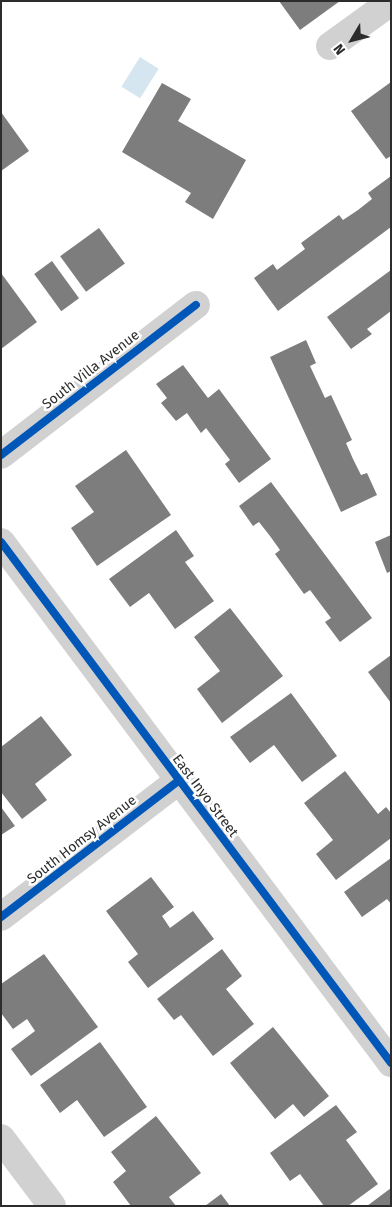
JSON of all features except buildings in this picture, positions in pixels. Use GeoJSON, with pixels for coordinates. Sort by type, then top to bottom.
{"type":"FeatureCollection","features":[{"type":"Feature","properties":{"kind":"street"},"geometry":{"type":"LineString","coordinates":[[330,46],[391,2]]}},
{"type":"Feature","properties":{"kind":"street","name":"South Villa Avenue"},"geometry":{"type":"LineString","coordinates":[[1,455],[196,305]]}},
{"type":"Feature","properties":{"kind":"street","name":"East Inyo Street"},"geometry":{"type":"LineString","coordinates":[[1,542],[178,782],[391,1064]]}},
{"type":"Feature","properties":{"kind":"street","name":"South Homsy Avenue"},"geometry":{"type":"LineString","coordinates":[[1,917],[178,782]]}},
{"type":"Feature","properties":{"kind":"street"},"geometry":{"type":"LineString","coordinates":[[1,1138],[52,1206]]}},
{"type":"Feature","properties":{"kind":"shaded area"},"geometry":{"type":"Polygon","coordinates":[[[140,57],[159,69],[140,98],[121,87],[140,57]]]}},
{"type":"Feature","properties":{"kind":"cycle path"},"geometry":{"type":"LineString","coordinates":[[1,455],[196,305]]}},
{"type":"Feature","properties":{"kind":"cycle path"},"geometry":{"type":"LineString","coordinates":[[1,542],[391,1063]]}},
{"type":"Feature","properties":{"kind":"cycle path"},"geometry":{"type":"LineString","coordinates":[[1,917],[178,781]]}}]}
